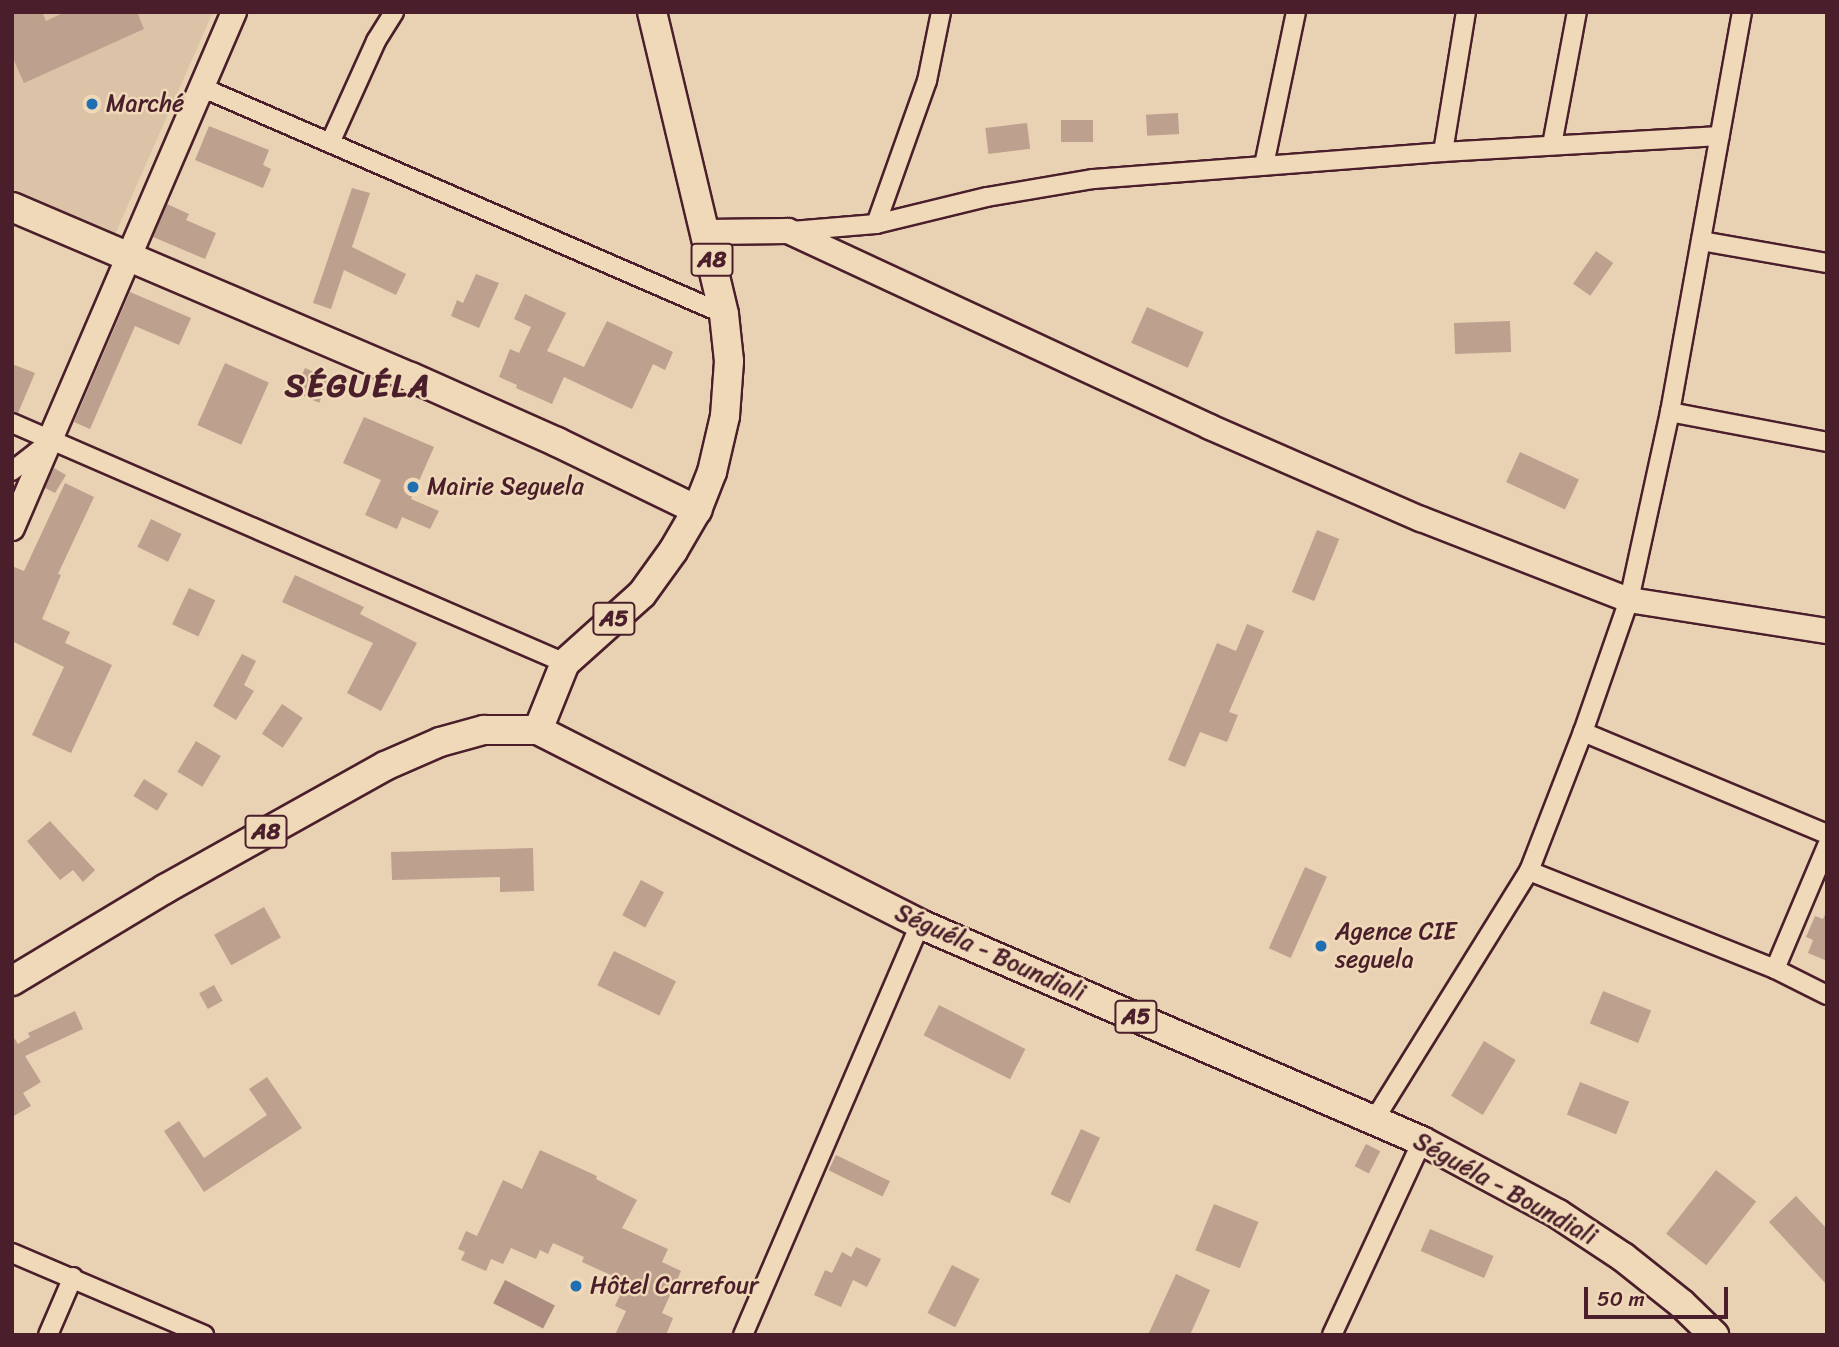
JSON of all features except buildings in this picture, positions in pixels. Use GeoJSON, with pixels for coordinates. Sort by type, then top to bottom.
{"type":"FeatureCollection","features":[{"type":"Feature","properties":{"kind":"main road"},"geometry":{"type":"LineString","coordinates":[[12,528],[234,12]]}},
{"type":"Feature","properties":{"kind":"main road","name":"A8"},"geometry":{"type":"LineString","coordinates":[[652,12],[706,232],[724,314],[729,361],[725,416],[712,472],[697,510]]}},
{"type":"Feature","properties":{"kind":"main road"},"geometry":{"type":"LineString","coordinates":[[12,207],[558,442],[697,510]]}},
{"type":"Feature","properties":{"kind":"main road"},"geometry":{"type":"LineString","coordinates":[[706,232],[788,231],[1210,427],[1421,519],[1629,600],[1827,631]]}},
{"type":"Feature","properties":{"kind":"main road","name":"A5"},"geometry":{"type":"LineString","coordinates":[[538,730],[565,663],[642,594],[673,551],[697,510]]}},
{"type":"Feature","properties":{"kind":"main road","name":"A8"},"geometry":{"type":"LineString","coordinates":[[12,981],[164,889],[385,765],[440,742],[484,730],[538,730]]}},
{"type":"Feature","properties":{"kind":"main road","name":"Séguéla - Boundiali"},"geometry":{"type":"LineString","coordinates":[[538,730],[920,924],[1422,1142],[1558,1214],[1623,1257],[1682,1304],[1713,1335]]}},
{"type":"Feature","properties":{"kind":"street"},"geometry":{"type":"LineString","coordinates":[[330,143],[376,41],[394,12]]}},
{"type":"Feature","properties":{"kind":"street"},"geometry":{"type":"LineString","coordinates":[[876,224],[927,80],[941,12]]}},
{"type":"Feature","properties":{"kind":"street"},"geometry":{"type":"LineString","coordinates":[[1264,165],[1296,12]]}},
{"type":"Feature","properties":{"kind":"street"},"geometry":{"type":"LineString","coordinates":[[1443,152],[1466,12]]}},
{"type":"Feature","properties":{"kind":"street"},"geometry":{"type":"LineString","coordinates":[[1552,145],[1577,12]]}},
{"type":"Feature","properties":{"kind":"street"},"geometry":{"type":"LineString","coordinates":[[1374,1120],[1529,871],[1583,732],[1629,600],[1670,412],[1742,12]]}},
{"type":"Feature","properties":{"kind":"street"},"geometry":{"type":"LineString","coordinates":[[201,87],[724,314]]}},
{"type":"Feature","properties":{"kind":"street"},"geometry":{"type":"LineString","coordinates":[[788,231],[876,224],[987,197],[1093,179],[1443,152],[1720,136]]}},
{"type":"Feature","properties":{"kind":"street"},"geometry":{"type":"LineString","coordinates":[[1701,241],[1827,263]]}},
{"type":"Feature","properties":{"kind":"street"},"geometry":{"type":"LineString","coordinates":[[1670,412],[1827,442]]}},
{"type":"Feature","properties":{"kind":"street"},"geometry":{"type":"LineString","coordinates":[[12,423],[565,663]]}},
{"type":"Feature","properties":{"kind":"street"},"geometry":{"type":"LineString","coordinates":[[12,471],[51,440]]}},
{"type":"Feature","properties":{"kind":"street"},"geometry":{"type":"LineString","coordinates":[[1583,732],[1827,834]]}},
{"type":"Feature","properties":{"kind":"street"},"geometry":{"type":"LineString","coordinates":[[1775,969],[1827,846]]}},
{"type":"Feature","properties":{"kind":"street"},"geometry":{"type":"LineString","coordinates":[[1529,871],[1775,969],[1827,995]]}},
{"type":"Feature","properties":{"kind":"street"},"geometry":{"type":"LineString","coordinates":[[743,1335],[920,924]]}},
{"type":"Feature","properties":{"kind":"street"},"geometry":{"type":"LineString","coordinates":[[1332,1335],[1422,1142]]}},
{"type":"Feature","properties":{"kind":"street"},"geometry":{"type":"LineString","coordinates":[[12,1253],[204,1335]]}},
{"type":"Feature","properties":{"kind":"street"},"geometry":{"type":"LineString","coordinates":[[48,1335],[73,1277]]}},
{"type":"Feature","properties":{"kind":"shaded area","name":"Marché"},"geometry":{"type":"Polygon","coordinates":[[[12,12],[213,12],[113,239],[12,196],[12,12]]]}},
{"type":"Feature","properties":{"kind":"shaded area"},"geometry":{"type":"Polygon","coordinates":[[[505,1280],[555,1305],[543,1329],[493,1303],[505,1280]]]}},
{"type":"Feature","properties":{"kind":"place","name":"Marché"},"geometry":{"type":"Point","coordinates":[92,104]}},
{"type":"Feature","properties":{"kind":"place","name":"Mairie Seguela"},"geometry":{"type":"Point","coordinates":[413,487]}},
{"type":"Feature","properties":{"kind":"place","name":"Agence CIE seguela"},"geometry":{"type":"Point","coordinates":[1321,946]}},
{"type":"Feature","properties":{"kind":"place","name":"Hôtel Carrefour"},"geometry":{"type":"Point","coordinates":[576,1286]}},
{"type":"Feature","properties":{"kind":"district","name":"SÉGUÉLA"},"geometry":{"type":"Point","coordinates":[358,386]}}]}
